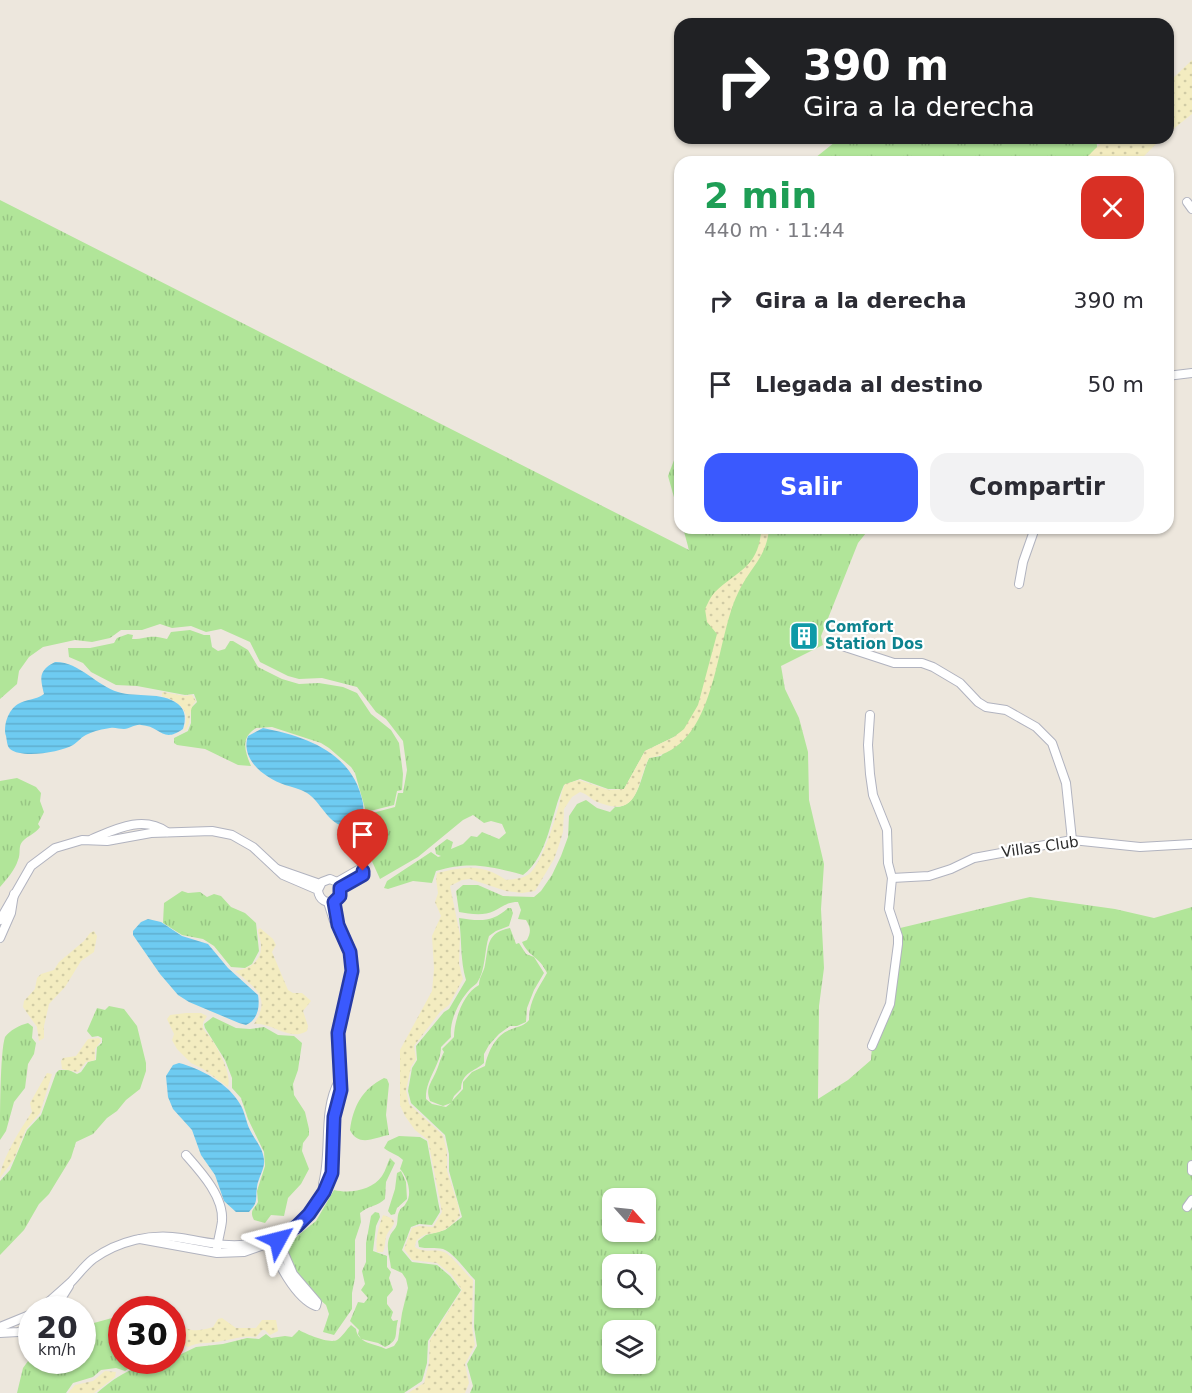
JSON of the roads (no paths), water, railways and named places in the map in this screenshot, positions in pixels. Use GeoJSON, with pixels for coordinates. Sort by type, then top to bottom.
{"type":"FeatureCollection","features":[{"type":"Feature","properties":{"kind":"street"},"geometry":{"type":"LineString","coordinates":[[1174,375],[1192,373]]}},
{"type":"Feature","properties":{"kind":"street"},"geometry":{"type":"LineString","coordinates":[[1019,584],[1023,562],[1033,534]]}},
{"type":"Feature","properties":{"kind":"street"},"geometry":{"type":"LineString","coordinates":[[836,644],[894,663],[928,665],[953,678],[986,707],[1006,710],[1036,727],[1052,742],[1066,783],[1071,840]]}},
{"type":"Feature","properties":{"kind":"street"},"geometry":{"type":"LineString","coordinates":[[870,715],[868,745],[873,795],[887,830],[888,863],[892,878],[890,909],[898,936],[890,1004],[872,1046]]}},
{"type":"Feature","properties":{"kind":"street"},"geometry":{"type":"LineString","coordinates":[[0,920],[24,875],[42,856],[65,844],[90,840],[127,825],[146,824],[168,832]]}},
{"type":"Feature","properties":{"kind":"street"},"geometry":{"type":"LineString","coordinates":[[127,825],[130,837]]}},
{"type":"Feature","properties":{"kind":"street"},"geometry":{"type":"LineString","coordinates":[[90,840],[107,842],[168,832],[212,831],[232,835],[249,844],[277,869],[319,887]]}},
{"type":"Feature","properties":{"kind":"street","name":"Villas Club"},"geometry":{"type":"LineString","coordinates":[[892,878],[929,876],[974,858],[1071,840],[1140,847],[1192,844]]}},
{"type":"Feature","properties":{"kind":"street"},"geometry":{"type":"LineString","coordinates":[[319,887],[327,879],[339,885],[340,896],[331,902]]}},
{"type":"Feature","properties":{"kind":"street"},"geometry":{"type":"LineString","coordinates":[[55,1296],[84,1267],[102,1253],[140,1239],[244,1252],[273,1240],[301,1219],[322,1187],[327,1164],[329,1116],[339,1080],[338,1033],[352,964],[331,902],[320,897],[319,887]]}},
{"type":"Feature","properties":{"kind":"street"},"geometry":{"type":"LineString","coordinates":[[0,938],[12,913],[14,893]]}},
{"type":"Feature","properties":{"kind":"street"},"geometry":{"type":"LineString","coordinates":[[186,1155],[202,1173],[219,1203],[222,1221],[217,1249]]}},
{"type":"Feature","properties":{"kind":"street"},"geometry":{"type":"LineString","coordinates":[[1192,1165],[1192,1171]]}},
{"type":"Feature","properties":{"kind":"street"},"geometry":{"type":"LineString","coordinates":[[273,1240],[290,1275]]}},
{"type":"Feature","properties":{"kind":"street"},"geometry":{"type":"LineString","coordinates":[[62,1296],[71,1282]]}},
{"type":"Feature","properties":{"kind":"street"},"geometry":{"type":"LineString","coordinates":[[0,1327],[18,1320]]}},
{"type":"Feature","properties":{"kind":"street"},"geometry":{"type":"LineString","coordinates":[[0,1333],[18,1332]]}},
{"type":"Feature","properties":{"kind":"water"},"geometry":{"type":"Polygon","coordinates":[[[55,662],[72,665],[118,692],[164,697],[171,700],[181,706],[184,712],[183,729],[166,735],[141,725],[126,729],[110,728],[90,733],[73,745],[60,750],[23,754],[10,749],[5,732],[9,714],[18,704],[44,694],[41,680],[43,672],[55,662]]]}},
{"type":"Feature","properties":{"kind":"water"},"geometry":{"type":"Polygon","coordinates":[[[263,728],[296,736],[326,750],[339,760],[358,786],[363,803],[363,813],[358,822],[345,826],[338,824],[307,793],[277,782],[262,772],[251,760],[246,744],[248,736],[263,728]]]}},
{"type":"Feature","properties":{"kind":"water"},"geometry":{"type":"Polygon","coordinates":[[[148,919],[161,922],[182,936],[208,944],[228,968],[258,995],[259,1004],[253,1020],[246,1025],[239,1023],[178,995],[160,974],[133,935],[133,931],[141,922],[148,919]]]}},
{"type":"Feature","properties":{"kind":"water"},"geometry":{"type":"Polygon","coordinates":[[[179,1063],[205,1073],[221,1084],[229,1090],[242,1107],[264,1160],[255,1203],[249,1212],[236,1212],[224,1201],[215,1175],[201,1155],[192,1130],[173,1109],[168,1097],[166,1076],[173,1065],[179,1063]]]}},
{"type":"Feature","properties":{"kind":"place","name":"Comfort Station Dos"},"geometry":{"type":"Point","coordinates":[804,636]}}]}
